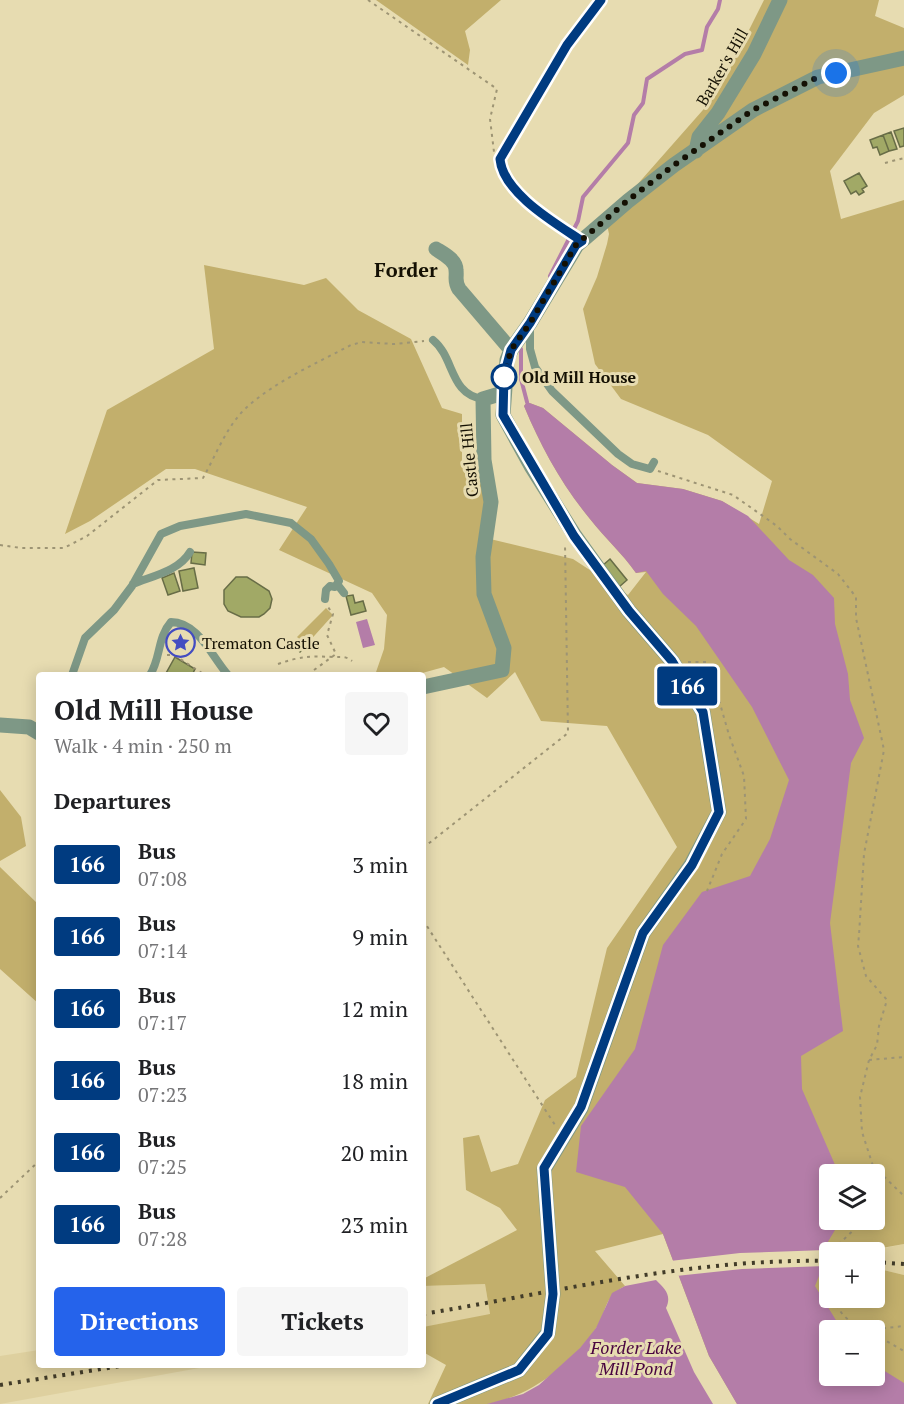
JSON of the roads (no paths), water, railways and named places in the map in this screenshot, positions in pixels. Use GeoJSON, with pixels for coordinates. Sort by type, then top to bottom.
{"type":"FeatureCollection","features":[{"type":"Feature","properties":{"kind":"street","name":"Barker's Hill"},"geometry":{"type":"LineString","coordinates":[[696,151],[699,137],[718,113],[754,54],[780,0]]}},
{"type":"Feature","properties":{"kind":"street"},"geometry":{"type":"LineString","coordinates":[[437,1404],[519,1370],[548,1334],[553,1294],[544,1168],[581,1107],[643,933],[692,865],[719,812],[703,712],[672,661],[629,611],[574,536],[503,415],[507,360],[576,245],[574,236],[627,201],[753,110],[818,77],[904,58]]}},
{"type":"Feature","properties":{"kind":"street"},"geometry":{"type":"LineString","coordinates":[[436,249],[453,262],[457,268],[455,283],[511,350]]}},
{"type":"Feature","properties":{"kind":"street"},"geometry":{"type":"LineString","coordinates":[[483,399],[503,393]]}},
{"type":"Feature","properties":{"kind":"street","name":"Castle Hill"},"geometry":{"type":"LineString","coordinates":[[426,686],[502,670],[504,648],[484,594],[483,557],[491,502],[484,460],[483,399]]}},
{"type":"Feature","properties":{"kind":"street"},"geometry":{"type":"LineString","coordinates":[[0,725],[28,727],[36,731]]}},
{"type":"Feature","properties":{"kind":"lane"},"geometry":{"type":"LineString","coordinates":[[574,236],[518,193],[501,171],[500,159],[567,45],[601,0]]}},
{"type":"Feature","properties":{"kind":"lane"},"geometry":{"type":"LineString","coordinates":[[530,323],[530,349],[535,367],[552,391],[618,454],[632,464],[652,465]]}},
{"type":"Feature","properties":{"kind":"lane"},"geometry":{"type":"LineString","coordinates":[[433,340],[442,347],[459,387],[473,397],[483,399]]}},
{"type":"Feature","properties":{"kind":"lane"},"geometry":{"type":"LineString","coordinates":[[73,672],[85,638],[114,610],[133,584],[161,534],[180,526],[246,514],[291,523],[311,538],[330,564],[339,581],[337,584],[344,593]]}},
{"type":"Feature","properties":{"kind":"lane"},"geometry":{"type":"LineString","coordinates":[[133,584],[177,566],[185,561],[190,552]]}},
{"type":"Feature","properties":{"kind":"lane"},"geometry":{"type":"LineString","coordinates":[[325,599],[326,590],[337,584]]}},
{"type":"Feature","properties":{"kind":"lane"},"geometry":{"type":"LineString","coordinates":[[152,672],[156,667],[160,638],[171,622],[182,622],[192,628],[226,672]]}},
{"type":"Feature","properties":{"kind":"water"},"geometry":{"type":"Polygon","coordinates":[[[527,402],[543,408],[637,483],[683,489],[722,501],[748,516],[789,560],[813,575],[834,598],[835,624],[848,674],[850,700],[864,738],[851,763],[830,923],[843,1031],[801,1056],[802,1089],[835,1164],[819,1164],[819,1230],[835,1230],[828,1242],[819,1242],[819,1276],[815,1286],[819,1293],[819,1308],[828,1308],[836,1320],[819,1320],[819,1386],[885,1386],[885,1371],[904,1383],[904,1404],[737,1404],[709,1356],[663,1234],[625,1187],[576,1172],[581,1126],[635,1049],[663,945],[702,892],[750,876],[770,839],[789,780],[752,707],[696,626],[663,594],[646,571],[636,573],[590,519],[570,493],[553,465],[524,406],[527,402]]]}},
{"type":"Feature","properties":{"kind":"water"},"geometry":{"type":"Polygon","coordinates":[[[367,619],[375,645],[363,648],[356,622],[367,619]]]}},
{"type":"Feature","properties":{"kind":"water","name":"Forder Lake Mill Pond"},"geometry":{"type":"Polygon","coordinates":[[[656,1280],[667,1292],[666,1308],[694,1372],[713,1404],[487,1404],[523,1394],[539,1385],[580,1348],[596,1328],[612,1293],[625,1286],[656,1280]]]}},
{"type":"Feature","properties":{"kind":"waterway"},"geometry":{"type":"LineString","coordinates":[[550,276],[578,221],[583,197],[628,143],[634,115],[643,103],[647,79],[685,54],[702,50],[707,27],[718,9],[720,0]]}},
{"type":"Feature","properties":{"kind":"waterway"},"geometry":{"type":"LineString","coordinates":[[521,349],[521,379],[527,402]]}},
{"type":"Feature","properties":{"kind":"railway"},"geometry":{"type":"LineString","coordinates":[[426,1313],[676,1271],[727,1265],[819,1261]]}},
{"type":"Feature","properties":{"kind":"railway"},"geometry":{"type":"LineString","coordinates":[[885,1263],[904,1264]]}},
{"type":"Feature","properties":{"kind":"railway"},"geometry":{"type":"LineString","coordinates":[[0,1385],[108,1368]]}},
{"type":"Feature","properties":{"kind":"place","name":"Old Mill House"},"geometry":{"type":"Point","coordinates":[504,377]}},
{"type":"Feature","properties":{"kind":"place","name":"Trematon Castle"},"geometry":{"type":"Point","coordinates":[181,643]}},
{"type":"Feature","properties":{"kind":"district","name":"Forder"},"geometry":{"type":"Point","coordinates":[406,269]}}]}
